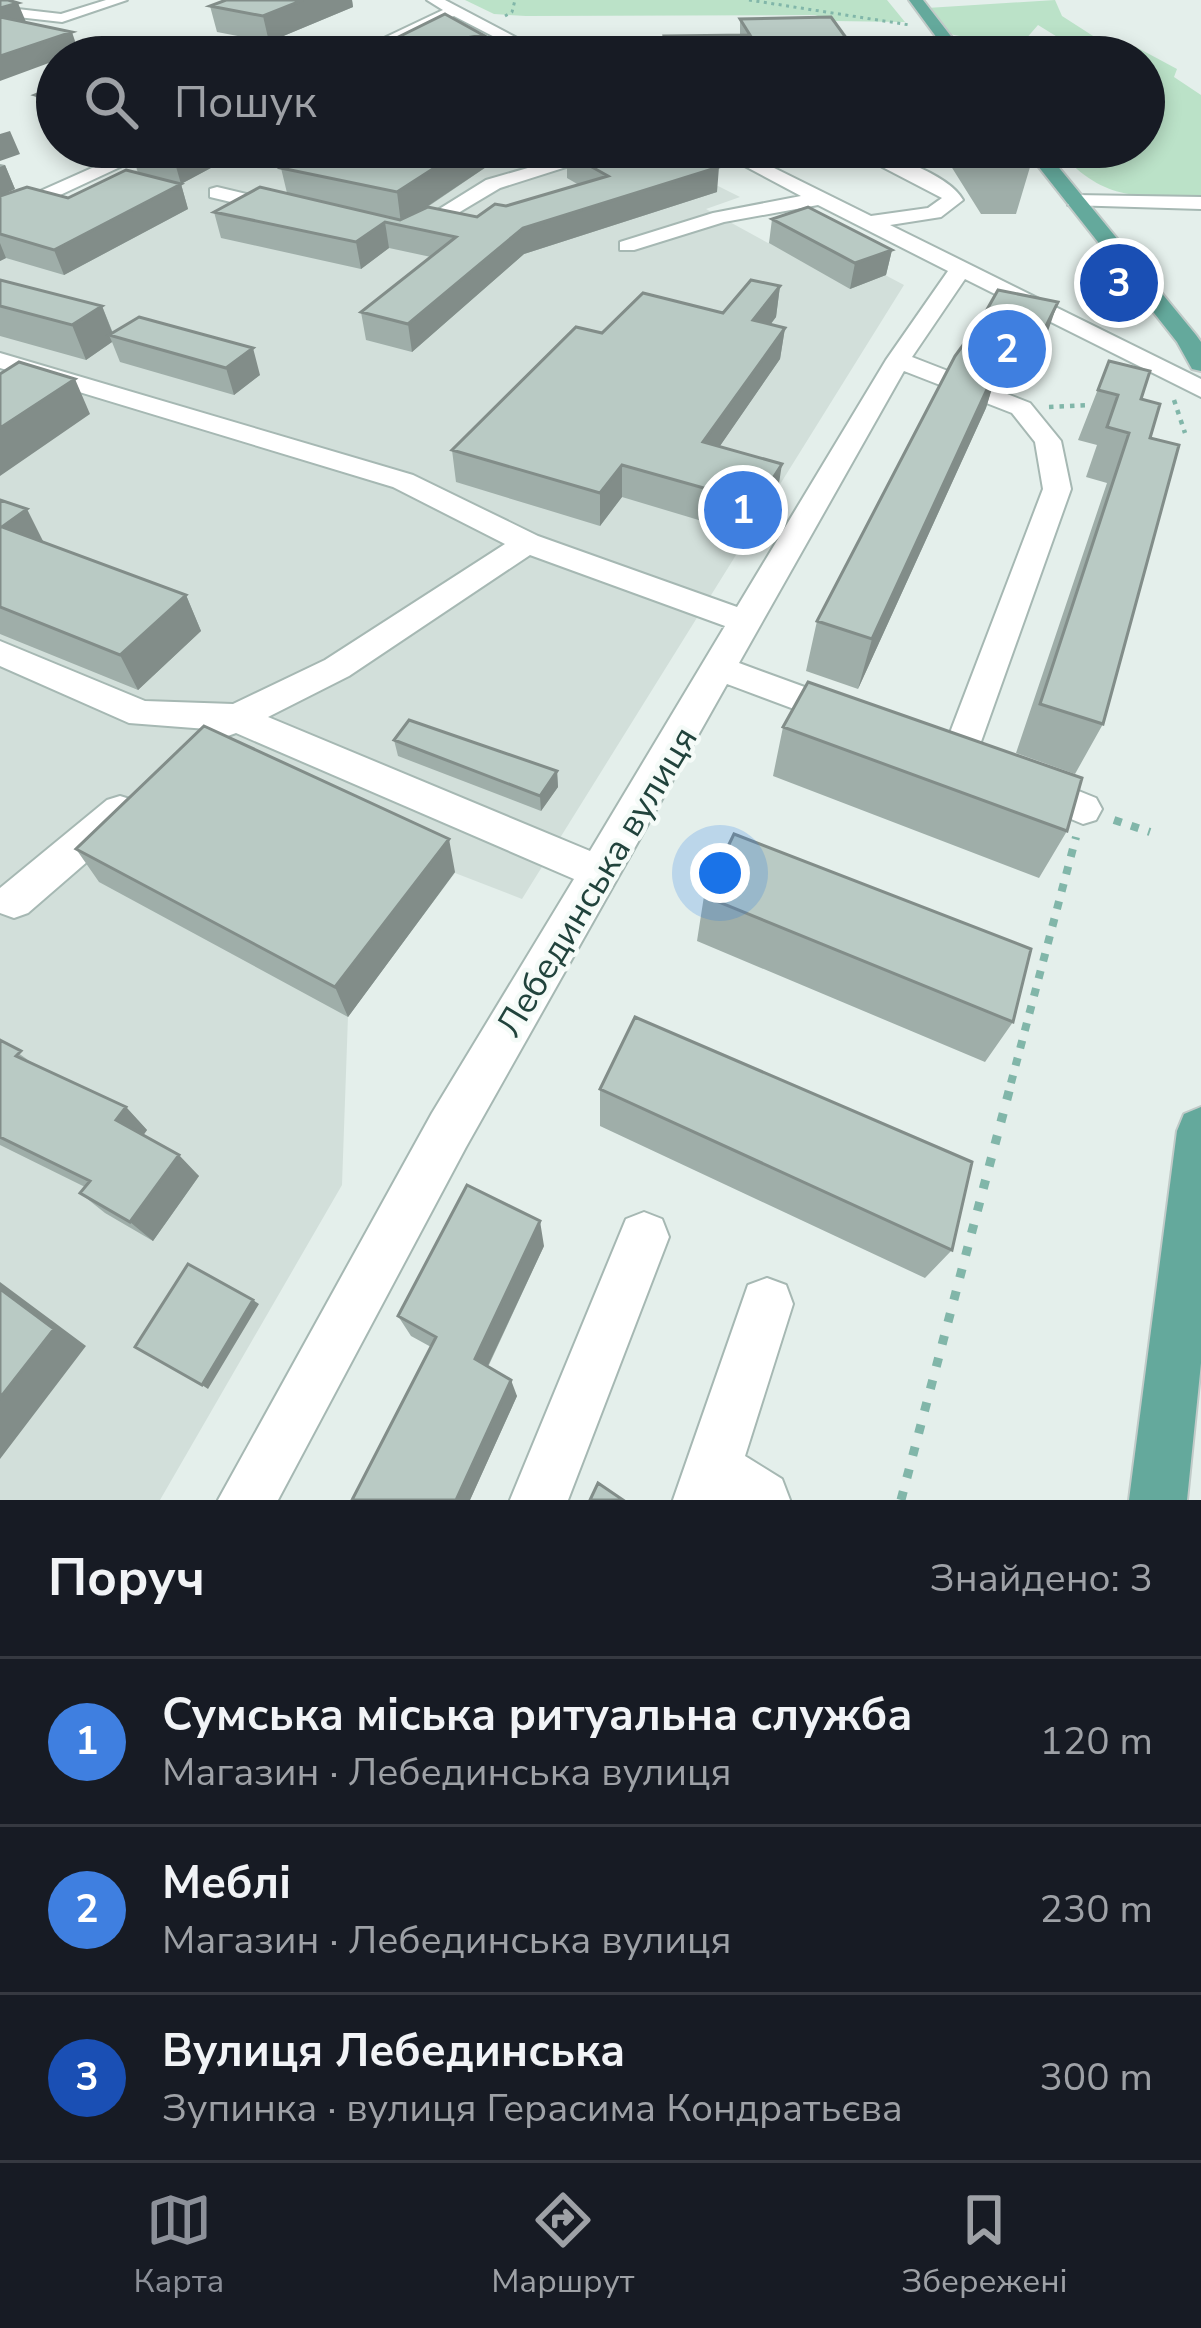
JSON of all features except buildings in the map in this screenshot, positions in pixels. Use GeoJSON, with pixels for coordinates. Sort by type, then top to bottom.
{"type":"FeatureCollection","features":[{"type":"Feature","properties":{"kind":"main road"},"geometry":{"type":"LineString","coordinates":[[916,0],[942,36]]}},
{"type":"Feature","properties":{"kind":"main road"},"geometry":{"type":"LineString","coordinates":[[1049,168],[1195,343],[1201,364]]}},
{"type":"Feature","properties":{"kind":"main road"},"geometry":{"type":"LineString","coordinates":[[1158,1500],[1201,1132]]}},
{"type":"Feature","properties":{"kind":"street"},"geometry":{"type":"LineString","coordinates":[[0,11],[62,18],[120,0]]}},
{"type":"Feature","properties":{"kind":"street"},"geometry":{"type":"LineString","coordinates":[[434,0],[505,36]]}},
{"type":"Feature","properties":{"kind":"street"},"geometry":{"type":"LineString","coordinates":[[398,36],[455,10]]}},
{"type":"Feature","properties":{"kind":"street"},"geometry":{"type":"LineString","coordinates":[[0,217],[108,168]]}},
{"type":"Feature","properties":{"kind":"street"},"geometry":{"type":"LineString","coordinates":[[385,232],[406,236],[493,184],[548,168]]}},
{"type":"Feature","properties":{"kind":"street"},"geometry":{"type":"LineString","coordinates":[[759,168],[1201,389]]}},
{"type":"Feature","properties":{"kind":"street"},"geometry":{"type":"LineString","coordinates":[[900,168],[948,190]]}},
{"type":"Feature","properties":{"kind":"street"},"geometry":{"type":"LineString","coordinates":[[864,223],[934,213],[953,200],[935,168]]}},
{"type":"Feature","properties":{"kind":"street"},"geometry":{"type":"LineString","coordinates":[[217,193],[301,212]]}},
{"type":"Feature","properties":{"kind":"street"},"geometry":{"type":"LineString","coordinates":[[627,246],[720,217],[819,199]]}},
{"type":"Feature","properties":{"kind":"street"},"geometry":{"type":"LineString","coordinates":[[1075,201],[1201,203]]}},
{"type":"Feature","properties":{"kind":"street","name":"Лебединська вулиця"},"geometry":{"type":"LineString","coordinates":[[247,1500],[448,1130],[898,360],[958,271]]}},
{"type":"Feature","properties":{"kind":"street"},"geometry":{"type":"LineString","coordinates":[[898,360],[1021,408],[1048,441],[1057,489],[959,757]]}},
{"type":"Feature","properties":{"kind":"street"},"geometry":{"type":"LineString","coordinates":[[0,361],[403,481],[526,543],[746,622]]}},
{"type":"Feature","properties":{"kind":"street"},"geometry":{"type":"LineString","coordinates":[[196,747],[232,716],[337,668],[526,543]]}},
{"type":"Feature","properties":{"kind":"street"},"geometry":{"type":"LineString","coordinates":[[0,652],[141,714],[232,716],[602,873]]}},
{"type":"Feature","properties":{"kind":"street"},"geometry":{"type":"LineString","coordinates":[[721,669],[959,757],[1083,809]]}},
{"type":"Feature","properties":{"kind":"street"},"geometry":{"type":"LineString","coordinates":[[14,901],[142,793]]}},
{"type":"Feature","properties":{"kind":"street"},"geometry":{"type":"LineString","coordinates":[[539,1500],[644,1237]]}},
{"type":"Feature","properties":{"kind":"street"},"geometry":{"type":"LineString","coordinates":[[761,1500],[708,1484],[767,1304]]}},
{"type":"Feature","properties":{"kind":"path"},"geometry":{"type":"LineString","coordinates":[[748,0],[937,30]]}},
{"type":"Feature","properties":{"kind":"path"},"geometry":{"type":"LineString","coordinates":[[1108,320],[1144,313],[1132,298]]}},
{"type":"Feature","properties":{"kind":"path"},"geometry":{"type":"LineString","coordinates":[[1163,389],[1178,404],[1185,433]]}},
{"type":"Feature","properties":{"kind":"path"},"geometry":{"type":"LineString","coordinates":[[1021,408],[1091,405]]}},
{"type":"Feature","properties":{"kind":"path"},"geometry":{"type":"LineString","coordinates":[[901,1500],[1083,809],[1150,832]]}},
{"type":"Feature","properties":{"kind":"shaded area"},"geometry":{"type":"Polygon","coordinates":[[[139,168],[671,168],[710,189],[718,186],[740,197],[706,209],[768,243],[804,232],[904,285],[522,899],[455,873],[348,1016],[342,1185],[160,1500],[0,1500],[0,240],[139,168]]]}},
{"type":"Feature","properties":{"kind":"green space"},"geometry":{"type":"Polygon","coordinates":[[[465,0],[887,0],[905,22],[833,21],[815,15],[526,16],[494,14],[465,0]]]}},
{"type":"Feature","properties":{"kind":"green space"},"geometry":{"type":"Polygon","coordinates":[[[1055,0],[1062,16],[1093,36],[1056,36],[1038,25],[1028,36],[960,36],[949,34],[927,8],[1055,0]]]}},
{"type":"Feature","properties":{"kind":"green space"},"geometry":{"type":"Polygon","coordinates":[[[1165,63],[1177,69],[1174,77],[1201,95],[1201,200],[1120,192],[1077,168],[1165,168],[1165,63]]]}},
{"type":"Feature","properties":{"kind":"place","name":"Вулиця Лебединська"},"geometry":{"type":"Point","coordinates":[1119,283]}},
{"type":"Feature","properties":{"kind":"place","name":"Меблі"},"geometry":{"type":"Point","coordinates":[1007,349]}},
{"type":"Feature","properties":{"kind":"place","name":"Сумська міська ритуальна служба"},"geometry":{"type":"Point","coordinates":[743,510]}}]}
